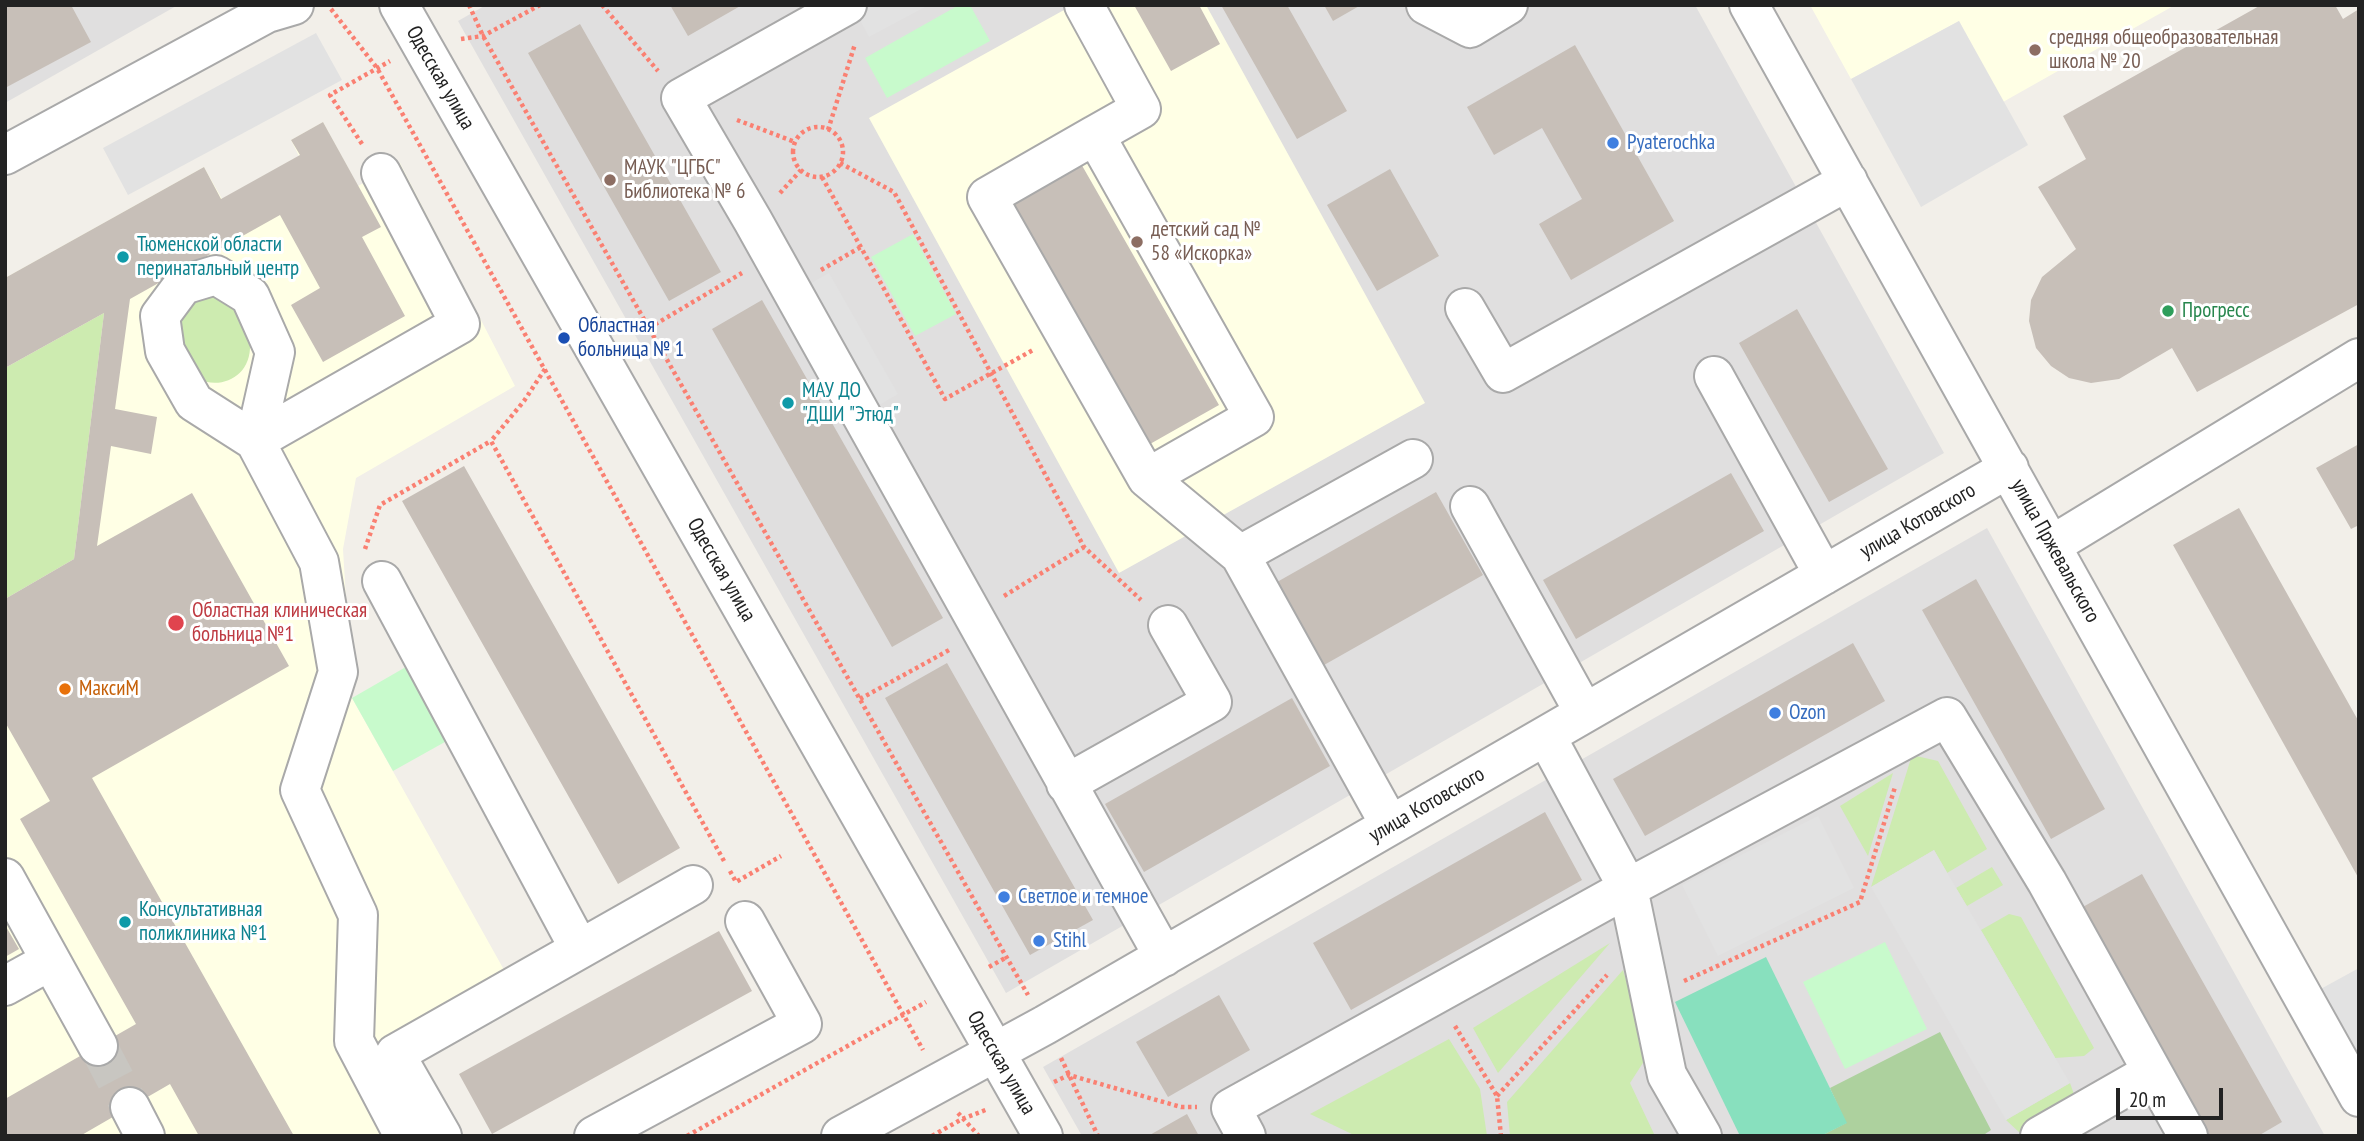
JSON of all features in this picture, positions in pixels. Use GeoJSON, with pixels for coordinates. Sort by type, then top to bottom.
{"type":"FeatureCollection","features":[{"type":"Feature","properties":{"kind":"street"},"geometry":{"type":"LineString","coordinates":[[5,155],[267,13],[293,5]]}},
{"type":"Feature","properties":{"kind":"street","name":"Одесская улица"},"geometry":{"type":"LineString","coordinates":[[399,5],[1043,1136]]}},
{"type":"Feature","properties":{"kind":"street"},"geometry":{"type":"LineString","coordinates":[[1084,5],[1141,109],[987,197],[1147,478],[1240,555],[1390,825]]}},
{"type":"Feature","properties":{"kind":"street"},"geometry":{"type":"LineString","coordinates":[[1426,5],[1470,28],[1508,5]]}},
{"type":"Feature","properties":{"kind":"street","name":"улица Пржевальского"},"geometry":{"type":"LineString","coordinates":[[1749,5],[2359,1097]]}},
{"type":"Feature","properties":{"kind":"street"},"geometry":{"type":"LineString","coordinates":[[844,7],[681,98],[753,221],[1164,957]]}},
{"type":"Feature","properties":{"kind":"street"},"geometry":{"type":"LineString","coordinates":[[1095,135],[1254,417],[1147,478]]}},
{"type":"Feature","properties":{"kind":"street"},"geometry":{"type":"LineString","coordinates":[[381,173],[460,324],[255,441],[319,562],[338,672],[300,790],[358,915],[354,1041],[404,1136]]}},
{"type":"Feature","properties":{"kind":"street"},"geometry":{"type":"LineString","coordinates":[[1465,308],[1503,373],[1848,181]]}},
{"type":"Feature","properties":{"kind":"street"},"geometry":{"type":"LineString","coordinates":[[2052,545],[2359,358]]}},
{"type":"Feature","properties":{"kind":"street"},"geometry":{"type":"LineString","coordinates":[[1714,376],[1824,575]]}},
{"type":"Feature","properties":{"kind":"street"},"geometry":{"type":"LineString","coordinates":[[1240,555],[1413,459]]}},
{"type":"Feature","properties":{"kind":"street","name":"улица Котовского"},"geometry":{"type":"LineString","coordinates":[[841,1136],[1164,957],[2009,468]]}},
{"type":"Feature","properties":{"kind":"street"},"geometry":{"type":"LineString","coordinates":[[1470,506],[1584,712]]}},
{"type":"Feature","properties":{"kind":"street"},"geometry":{"type":"LineString","coordinates":[[382,581],[579,948]]}},
{"type":"Feature","properties":{"kind":"street"},"geometry":{"type":"LineString","coordinates":[[1066,784],[1212,702],[1168,625]]}},
{"type":"Feature","properties":{"kind":"street"},"geometry":{"type":"LineString","coordinates":[[1239,1122],[1436,994],[1947,717],[2047,882],[2188,1136]]}},
{"type":"Feature","properties":{"kind":"street"},"geometry":{"type":"LineString","coordinates":[[1546,736],[1628,888],[1667,1075],[1702,1136]]}},
{"type":"Feature","properties":{"kind":"street"},"geometry":{"type":"LineString","coordinates":[[5,878],[97,1046]]}},
{"type":"Feature","properties":{"kind":"street"},"geometry":{"type":"LineString","coordinates":[[442,1136],[395,1054],[693,885]]}},
{"type":"Feature","properties":{"kind":"street"},"geometry":{"type":"LineString","coordinates":[[594,1136],[802,1024],[745,921]]}},
{"type":"Feature","properties":{"kind":"street"},"geometry":{"type":"LineString","coordinates":[[5,986],[50,961]]}},
{"type":"Feature","properties":{"kind":"street"},"geometry":{"type":"LineString","coordinates":[[2040,1136],[2152,1072]]}},
{"type":"Feature","properties":{"kind":"path"},"geometry":{"type":"LineString","coordinates":[[328,5],[377,68],[940,1081]]}},
{"type":"Feature","properties":{"kind":"path"},"geometry":{"type":"LineString","coordinates":[[469,5],[483,36],[1045,1025],[1098,1136]]}},
{"type":"Feature","properties":{"kind":"path"},"geometry":{"type":"LineString","coordinates":[[602,5],[681,98]]}},
{"type":"Feature","properties":{"kind":"path"},"geometry":{"type":"LineString","coordinates":[[828,130],[857,38],[844,7]]}},
{"type":"Feature","properties":{"kind":"path"},"geometry":{"type":"LineString","coordinates":[[377,68],[330,95],[381,173]]}},
{"type":"Feature","properties":{"kind":"path"},"geometry":{"type":"LineString","coordinates":[[820,128],[828,130],[842,147],[840,163],[830,174],[822,177],[815,177],[801,170],[793,157],[793,149],[799,136],[805,131],[820,128]]}},
{"type":"Feature","properties":{"kind":"path"},"geometry":{"type":"LineString","coordinates":[[840,163],[894,192],[1084,547],[1168,625]]}},
{"type":"Feature","properties":{"kind":"path"},"geometry":{"type":"LineString","coordinates":[[822,177],[945,399],[1006,365]]}},
{"type":"Feature","properties":{"kind":"path"},"geometry":{"type":"LineString","coordinates":[[382,581],[365,548],[380,505],[491,441],[524,401],[545,369]]}},
{"type":"Feature","properties":{"kind":"path"},"geometry":{"type":"LineString","coordinates":[[491,441],[736,882],[781,856]]}},
{"type":"Feature","properties":{"kind":"path"},"geometry":{"type":"LineString","coordinates":[[1650,995],[1860,902],[1911,736]]}},
{"type":"Feature","properties":{"kind":"path"},"geometry":{"type":"LineString","coordinates":[[1497,1096],[1639,941]]}},
{"type":"Feature","properties":{"kind":"path"},"geometry":{"type":"LineString","coordinates":[[687,1136],[1007,957]]}},
{"type":"Feature","properties":{"kind":"path"},"geometry":{"type":"LineString","coordinates":[[1436,994],[1497,1096],[1501,1136]]}},
{"type":"Feature","properties":{"kind":"path"},"geometry":{"type":"LineString","coordinates":[[932,1136],[961,1119],[1021,1097],[1069,1075],[1239,1122]]}},
{"type":"Feature","properties":{"kind":"shaded area"},"geometry":{"type":"Polygon","coordinates":[[[5,5],[178,5],[5,103],[5,5]]]}},
{"type":"Feature","properties":{"kind":"shaded area"},"geometry":{"type":"Polygon","coordinates":[[[486,5],[1695,5],[1944,453],[1006,993],[458,21],[486,5]]]}},
{"type":"Feature","properties":{"kind":"shaded area"},"geometry":{"type":"Polygon","coordinates":[[[867,5],[929,5],[869,37],[855,11],[867,5]]]}},
{"type":"Feature","properties":{"kind":"shaded area","name":"детский сад № 58 «Искорка»"},"geometry":{"type":"Polygon","coordinates":[[[1073,5],[1206,5],[1425,403],[1119,573],[869,118],[1073,5]]]}},
{"type":"Feature","properties":{"kind":"shaded area","name":"средняя общеобразовательная школа № 20"},"geometry":{"type":"Polygon","coordinates":[[[1810,5],[2175,5],[2003,102],[1959,21],[1851,79],[1810,5]]]}},
{"type":"Feature","properties":{"kind":"shaded area"},"geometry":{"type":"Polygon","coordinates":[[[1959,21],[2028,145],[1921,207],[1851,79],[1959,21]]]}},
{"type":"Feature","properties":{"kind":"shaded area"},"geometry":{"type":"Polygon","coordinates":[[[316,33],[342,80],[128,195],[103,148],[316,33]]]}},
{"type":"Feature","properties":{"kind":"shaded area","name":"Областная клиническая больница №1"},"geometry":{"type":"Polygon","coordinates":[[[323,122],[358,186],[400,163],[515,386],[356,478],[343,549],[352,698],[508,977],[377,1050],[423,1136],[5,1136],[5,278],[204,167],[222,199],[299,156],[291,140],[323,122]]]}},
{"type":"Feature","properties":{"kind":"shaded area"},"geometry":{"type":"Polygon","coordinates":[[[829,273],[898,394],[874,408],[806,286],[829,273]]]}},
{"type":"Feature","properties":{"kind":"shaded area"},"geometry":{"type":"Polygon","coordinates":[[[1987,528],[2325,1136],[1082,1136],[1043,1067],[1987,528]]]}},
{"type":"Feature","properties":{"kind":"shaded area"},"geometry":{"type":"Polygon","coordinates":[[[1818,816],[1854,888],[1718,956],[1682,885],[1818,816]]]}},
{"type":"Feature","properties":{"kind":"shaded area"},"geometry":{"type":"Polygon","coordinates":[[[1934,850],[2070,1083],[2006,1120],[1871,887],[1934,850]]]}},
{"type":"Feature","properties":{"kind":"shaded area"},"geometry":{"type":"Polygon","coordinates":[[[2359,968],[2359,1067],[2317,991],[2359,968]]]}},
{"type":"Feature","properties":{"kind":"green space"},"geometry":{"type":"Polygon","coordinates":[[[959,5],[970,5],[990,41],[887,98],[865,58],[959,5]]]}},
{"type":"Feature","properties":{"kind":"green space"},"geometry":{"type":"Polygon","coordinates":[[[913,234],[956,314],[915,336],[871,257],[913,234]]]}},
{"type":"Feature","properties":{"kind":"green space"},"geometry":{"type":"Polygon","coordinates":[[[197,291],[230,300],[249,339],[249,358],[243,369],[225,382],[202,381],[192,375],[181,360],[178,301],[197,291]]]}},
{"type":"Feature","properties":{"kind":"green space"},"geometry":{"type":"Polygon","coordinates":[[[104,313],[74,559],[5,599],[5,368],[104,313]]]}},
{"type":"Feature","properties":{"kind":"green space"},"geometry":{"type":"Polygon","coordinates":[[[411,664],[452,738],[393,771],[352,698],[411,664]]]}},
{"type":"Feature","properties":{"kind":"green space"},"geometry":{"type":"Polygon","coordinates":[[[1912,755],[1938,761],[1987,849],[1947,873],[1934,850],[1871,887],[1912,755]]]}},
{"type":"Feature","properties":{"kind":"green space"},"geometry":{"type":"Polygon","coordinates":[[[1893,773],[1868,856],[1840,806],[1893,773]]]}},
{"type":"Feature","properties":{"kind":"green space"},"geometry":{"type":"Polygon","coordinates":[[[1992,867],[2003,885],[1967,906],[1956,888],[1992,867]]]}},
{"type":"Feature","properties":{"kind":"green space"},"geometry":{"type":"Polygon","coordinates":[[[2009,914],[2021,917],[2094,1048],[2084,1056],[2055,1058],[1981,930],[2009,914]]]}},
{"type":"Feature","properties":{"kind":"green space"},"geometry":{"type":"Polygon","coordinates":[[[1885,942],[1927,1029],[1845,1069],[1803,982],[1885,942]]]}},
{"type":"Feature","properties":{"kind":"green space"},"geometry":{"type":"Polygon","coordinates":[[[1610,943],[1498,1073],[1473,1028],[1610,943]]]}},
{"type":"Feature","properties":{"kind":"green space"},"geometry":{"type":"Polygon","coordinates":[[[1766,957],[1847,1123],[1821,1136],[1740,1136],[1675,1002],[1766,957]]]}},
{"type":"Feature","properties":{"kind":"green space"},"geometry":{"type":"Polygon","coordinates":[[[1623,970],[1648,1055],[1630,1083],[1655,1136],[1510,1136],[1507,1102],[1623,970]]]}},
{"type":"Feature","properties":{"kind":"green space"},"geometry":{"type":"Polygon","coordinates":[[[1940,1032],[1991,1130],[1982,1136],[1821,1136],[1846,1123],[1830,1088],[1940,1032]]]}},
{"type":"Feature","properties":{"kind":"green space"},"geometry":{"type":"Polygon","coordinates":[[[1449,1039],[1480,1089],[1487,1136],[1356,1136],[1310,1114],[1449,1039]]]}},
{"type":"Feature","properties":{"kind":"green space"},"geometry":{"type":"Polygon","coordinates":[[[2070,1083],[2076,1100],[2020,1133],[2006,1120],[2070,1083]]]}},
{"type":"Feature","properties":{"kind":"building"},"geometry":{"type":"Polygon","coordinates":[[[5,5],[71,5],[91,42],[5,88],[5,5]]]}},
{"type":"Feature","properties":{"kind":"building"},"geometry":{"type":"Polygon","coordinates":[[[670,5],[742,5],[688,36],[670,5]]]}},
{"type":"Feature","properties":{"kind":"building"},"geometry":{"type":"Polygon","coordinates":[[[1134,5],[1199,5],[1220,44],[1171,71],[1134,5]]]}},
{"type":"Feature","properties":{"kind":"building"},"geometry":{"type":"Polygon","coordinates":[[[1221,5],[1287,5],[1347,111],[1297,139],[1221,5]]]}},
{"type":"Feature","properties":{"kind":"building"},"geometry":{"type":"Polygon","coordinates":[[[1324,5],[1361,5],[1333,21],[1324,5]]]}},
{"type":"Feature","properties":{"kind":"building"},"geometry":{"type":"Polygon","coordinates":[[[2261,5],[2335,5],[2343,19],[2359,9],[2359,304],[2197,392],[2172,348],[2119,379],[2091,383],[2069,378],[2051,366],[2036,348],[2029,321],[2031,300],[2042,277],[2076,249],[2038,187],[2086,159],[2063,116],[2261,5]]]}},
{"type":"Feature","properties":{"kind":"building"},"geometry":{"type":"Polygon","coordinates":[[[580,24],[721,272],[669,301],[528,53],[580,24]]]}},
{"type":"Feature","properties":{"kind":"building"},"geometry":{"type":"Polygon","coordinates":[[[1575,45],[1674,221],[1571,280],[1539,224],[1582,199],[1542,128],[1494,155],[1467,107],[1575,45]]]}},
{"type":"Feature","properties":{"kind":"building"},"geometry":{"type":"Polygon","coordinates":[[[323,122],[381,227],[362,237],[405,316],[323,362],[291,305],[320,288],[280,215],[130,299],[115,409],[157,417],[151,454],[111,446],[97,546],[192,493],[289,666],[92,778],[294,1136],[199,1136],[170,1084],[80,1136],[5,1136],[5,1099],[136,1024],[20,819],[50,801],[5,722],[5,599],[74,559],[104,313],[5,368],[5,278],[204,167],[221,199],[300,155],[291,140],[323,122]]]}},
{"type":"Feature","properties":{"kind":"building"},"geometry":{"type":"Polygon","coordinates":[[[1080,162],[1219,405],[1150,444],[1012,201],[1080,162]]]}},
{"type":"Feature","properties":{"kind":"building"},"geometry":{"type":"Polygon","coordinates":[[[1390,169],[1439,256],[1377,291],[1327,205],[1390,169]]]}},
{"type":"Feature","properties":{"kind":"building"},"geometry":{"type":"Polygon","coordinates":[[[762,300],[943,618],[892,647],[712,329],[762,300]]]}},
{"type":"Feature","properties":{"kind":"building"},"geometry":{"type":"Polygon","coordinates":[[[1797,309],[1888,469],[1829,502],[1739,343],[1797,309]]]}},
{"type":"Feature","properties":{"kind":"building"},"geometry":{"type":"Polygon","coordinates":[[[2359,444],[2359,525],[2351,529],[2316,468],[2359,444]]]}},
{"type":"Feature","properties":{"kind":"building"},"geometry":{"type":"Polygon","coordinates":[[[464,466],[680,848],[618,884],[402,501],[464,466]]]}},
{"type":"Feature","properties":{"kind":"building"},"geometry":{"type":"Polygon","coordinates":[[[1731,473],[1764,531],[1576,639],[1543,580],[1731,473]]]}},
{"type":"Feature","properties":{"kind":"building"},"geometry":{"type":"Polygon","coordinates":[[[1436,492],[1483,575],[1317,669],[1270,586],[1436,492]]]}},
{"type":"Feature","properties":{"kind":"building"},"geometry":{"type":"Polygon","coordinates":[[[2239,508],[2359,722],[2359,879],[2173,545],[2239,508]]]}},
{"type":"Feature","properties":{"kind":"building"},"geometry":{"type":"Polygon","coordinates":[[[1976,579],[2105,809],[2051,839],[1922,610],[1976,579]]]}},
{"type":"Feature","properties":{"kind":"building"},"geometry":{"type":"Polygon","coordinates":[[[1853,643],[1885,701],[1645,836],[1613,779],[1853,643]]]}},
{"type":"Feature","properties":{"kind":"building"},"geometry":{"type":"Polygon","coordinates":[[[947,663],[1093,920],[1030,955],[885,698],[947,663]]]}},
{"type":"Feature","properties":{"kind":"building"},"geometry":{"type":"Polygon","coordinates":[[[1292,698],[1330,766],[1144,872],[1105,804],[1292,698]]]}},
{"type":"Feature","properties":{"kind":"building"},"geometry":{"type":"Polygon","coordinates":[[[1545,812],[1582,880],[1351,1010],[1313,943],[1545,812]]]}},
{"type":"Feature","properties":{"kind":"building"},"geometry":{"type":"Polygon","coordinates":[[[2142,874],[2282,1122],[2258,1136],[2209,1136],[2081,908],[2142,874]]]}},
{"type":"Feature","properties":{"kind":"building"},"geometry":{"type":"Polygon","coordinates":[[[5,925],[19,949],[5,957],[5,925]]]}},
{"type":"Feature","properties":{"kind":"building"},"geometry":{"type":"Polygon","coordinates":[[[719,931],[752,991],[492,1134],[459,1074],[719,931]]]}},
{"type":"Feature","properties":{"kind":"building"},"geometry":{"type":"Polygon","coordinates":[[[1219,995],[1250,1050],[1168,1097],[1136,1042],[1219,995]]]}},
{"type":"Feature","properties":{"kind":"building"},"geometry":{"type":"Polygon","coordinates":[[[1187,1114],[1199,1136],[1148,1136],[1187,1114]]]}},
{"type":"Feature","properties":{"kind":"tunnel"},"geometry":{"type":"LineString","coordinates":[[98,1046],[130,1107]]}},
{"type":"Feature","properties":{"kind":"place","name":"средняя общеобразовательная школа № 20"},"geometry":{"type":"Point","coordinates":[2035,50]}},
{"type":"Feature","properties":{"kind":"place","name":"Pyaterochka"},"geometry":{"type":"Point","coordinates":[1613,143]}},
{"type":"Feature","properties":{"kind":"place","name":"МАУК \"ЦГБС\" Библиотека № 6"},"geometry":{"type":"Point","coordinates":[610,180]}},
{"type":"Feature","properties":{"kind":"place","name":"детский сад № 58 «Искорка»"},"geometry":{"type":"Point","coordinates":[1137,242]}},
{"type":"Feature","properties":{"kind":"place","name":"Тюменской области перинатальный центр"},"geometry":{"type":"Point","coordinates":[123,257]}},
{"type":"Feature","properties":{"kind":"place","name":"Прогресс"},"geometry":{"type":"Point","coordinates":[2168,311]}},
{"type":"Feature","properties":{"kind":"place","name":"Областная больница № 1"},"geometry":{"type":"Point","coordinates":[564,338]}},
{"type":"Feature","properties":{"kind":"place","name":"МАУ ДО \"ДШИ \"Этюд\""},"geometry":{"type":"Point","coordinates":[788,403]}},
{"type":"Feature","properties":{"kind":"place","name":"Областная клиническая больница №1"},"geometry":{"type":"Point","coordinates":[176,623]}},
{"type":"Feature","properties":{"kind":"place","name":"МаксиМ"},"geometry":{"type":"Point","coordinates":[65,689]}},
{"type":"Feature","properties":{"kind":"place","name":"Ozon"},"geometry":{"type":"Point","coordinates":[1775,713]}},
{"type":"Feature","properties":{"kind":"place","name":"Светлое и темное"},"geometry":{"type":"Point","coordinates":[1004,897]}},
{"type":"Feature","properties":{"kind":"place","name":"Консультативная поликлиника №1"},"geometry":{"type":"Point","coordinates":[125,922]}},
{"type":"Feature","properties":{"kind":"place","name":"Stihl"},"geometry":{"type":"Point","coordinates":[1039,941]}}]}
